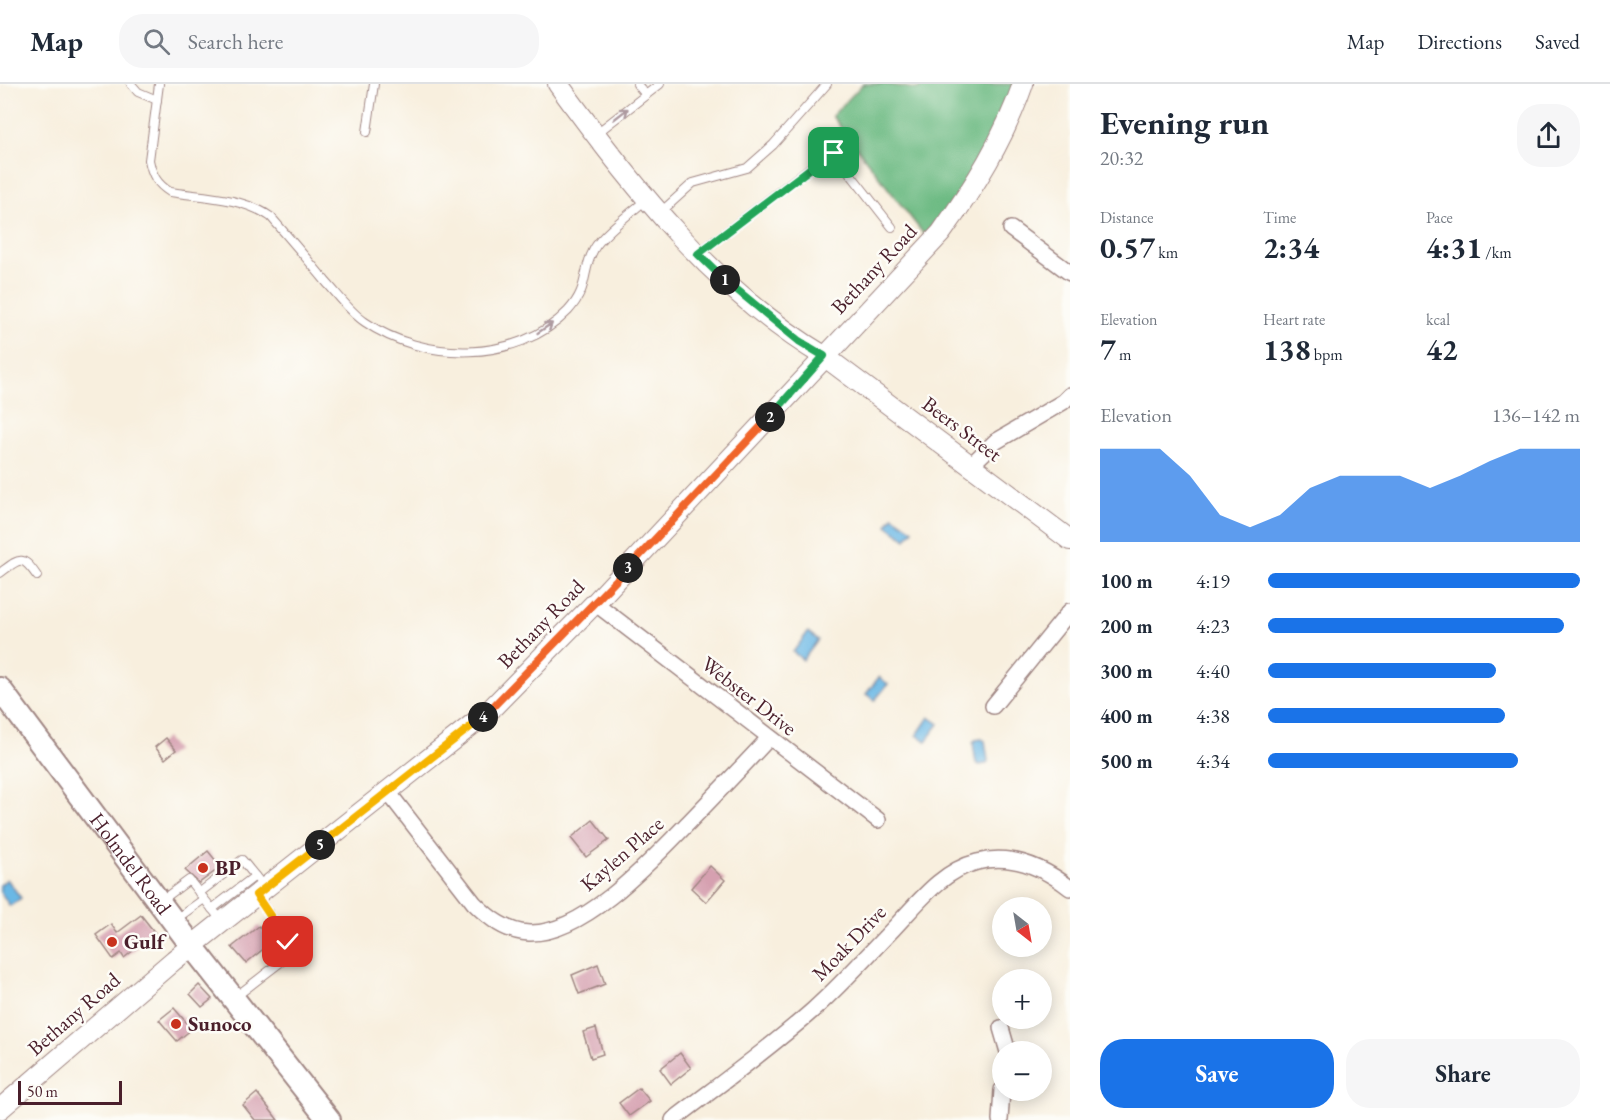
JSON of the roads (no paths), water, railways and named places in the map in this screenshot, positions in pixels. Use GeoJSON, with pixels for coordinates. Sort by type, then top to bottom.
{"type":"FeatureCollection","features":[{"type":"Feature","properties":{"kind":"main road","name":"Holmdel Road"},"geometry":{"type":"LineString","coordinates":[[0,689],[173,922],[328,1120]]}},
{"type":"Feature","properties":{"kind":"street","name":"Bethany Road"},"geometry":{"type":"LineString","coordinates":[[0,1109],[192,946],[217,915],[388,792],[488,712],[595,603],[941,233],[969,195],[994,152],[1023,84]]}},
{"type":"Feature","properties":{"kind":"street","name":"Beers Street"},"geometry":{"type":"LineString","coordinates":[[563,86],[596,134],[654,206],[732,287],[799,341],[824,356],[1070,540]]}},
{"type":"Feature","properties":{"kind":"street"},"geometry":{"type":"LineString","coordinates":[[1011,229],[1070,273]]}},
{"type":"Feature","properties":{"kind":"street"},"geometry":{"type":"LineString","coordinates":[[971,465],[994,442],[1063,402],[1070,395]]}},
{"type":"Feature","properties":{"kind":"street","name":"Webster Drive"},"geometry":{"type":"LineString","coordinates":[[595,603],[878,820]]}},
{"type":"Feature","properties":{"kind":"street"},"geometry":{"type":"LineString","coordinates":[[993,706],[1070,611]]}},
{"type":"Feature","properties":{"kind":"street","name":"Kaylen Place"},"geometry":{"type":"LineString","coordinates":[[388,792],[474,903],[487,916],[502,925],[531,933],[567,925],[632,879],[769,738]]}},
{"type":"Feature","properties":{"kind":"street","name":"Moak Drive"},"geometry":{"type":"LineString","coordinates":[[673,1120],[814,1009],[931,889],[958,869],[978,862],[1014,860],[1045,871],[1070,888]]}},
{"type":"Feature","properties":{"kind":"street"},"geometry":{"type":"LineString","coordinates":[[1000,1120],[1001,1101]]}},
{"type":"Feature","properties":{"kind":"lane"},"geometry":{"type":"LineString","coordinates":[[131,84],[138,92],[157,100]]}},
{"type":"Feature","properties":{"kind":"lane"},"geometry":{"type":"LineString","coordinates":[[159,84],[149,160],[160,186],[170,192],[244,203],[257,208],[271,217],[354,314],[384,333],[428,348],[446,351],[491,349],[529,337],[566,312],[583,291],[591,257],[599,241],[693,183],[747,168],[773,145],[827,84]]}},
{"type":"Feature","properties":{"kind":"lane"},"geometry":{"type":"LineString","coordinates":[[367,132],[374,84]]}},
{"type":"Feature","properties":{"kind":"lane"},"geometry":{"type":"LineString","coordinates":[[637,84],[646,95]]}},
{"type":"Feature","properties":{"kind":"lane"},"geometry":{"type":"LineString","coordinates":[[596,134],[660,84]]}},
{"type":"Feature","properties":{"kind":"lane"},"geometry":{"type":"LineString","coordinates":[[698,254],[824,158],[834,153],[892,227]]}},
{"type":"Feature","properties":{"kind":"lane"},"geometry":{"type":"LineString","coordinates":[[0,573],[17,560],[22,560],[27,561],[37,576]]}},
{"type":"Feature","properties":{"kind":"lane"},"geometry":{"type":"LineString","coordinates":[[173,922],[242,860],[288,942],[289,952],[286,958],[233,999]]}},
{"type":"Feature","properties":{"kind":"lane"},"geometry":{"type":"LineString","coordinates":[[158,902],[189,880],[217,915]]}},
{"type":"Feature","properties":{"kind":"water"},"geometry":{"type":"Polygon","coordinates":[[[893,516],[913,530],[906,539],[887,525],[893,516]]]}},
{"type":"Feature","properties":{"kind":"water"},"geometry":{"type":"Polygon","coordinates":[[[808,632],[818,640],[803,660],[793,652],[808,632]]]}},
{"type":"Feature","properties":{"kind":"water"},"geometry":{"type":"Polygon","coordinates":[[[879,677],[888,684],[875,700],[866,694],[879,677]]]}},
{"type":"Feature","properties":{"kind":"water"},"geometry":{"type":"Polygon","coordinates":[[[929,717],[939,724],[926,741],[917,735],[929,717]]]}},
{"type":"Feature","properties":{"kind":"water"},"geometry":{"type":"Polygon","coordinates":[[[975,740],[985,741],[988,761],[986,764],[979,765],[976,763],[973,743],[975,740]]]}},
{"type":"Feature","properties":{"kind":"water"},"geometry":{"type":"Polygon","coordinates":[[[7,879],[21,898],[10,906],[0,892],[0,885],[7,879]]]}},
{"type":"Feature","properties":{"kind":"place","name":"BP"},"geometry":{"type":"Point","coordinates":[203,868]}},
{"type":"Feature","properties":{"kind":"place","name":"Gulf"},"geometry":{"type":"Point","coordinates":[112,942]}},
{"type":"Feature","properties":{"kind":"place","name":"Sunoco"},"geometry":{"type":"Point","coordinates":[176,1024]}}]}
